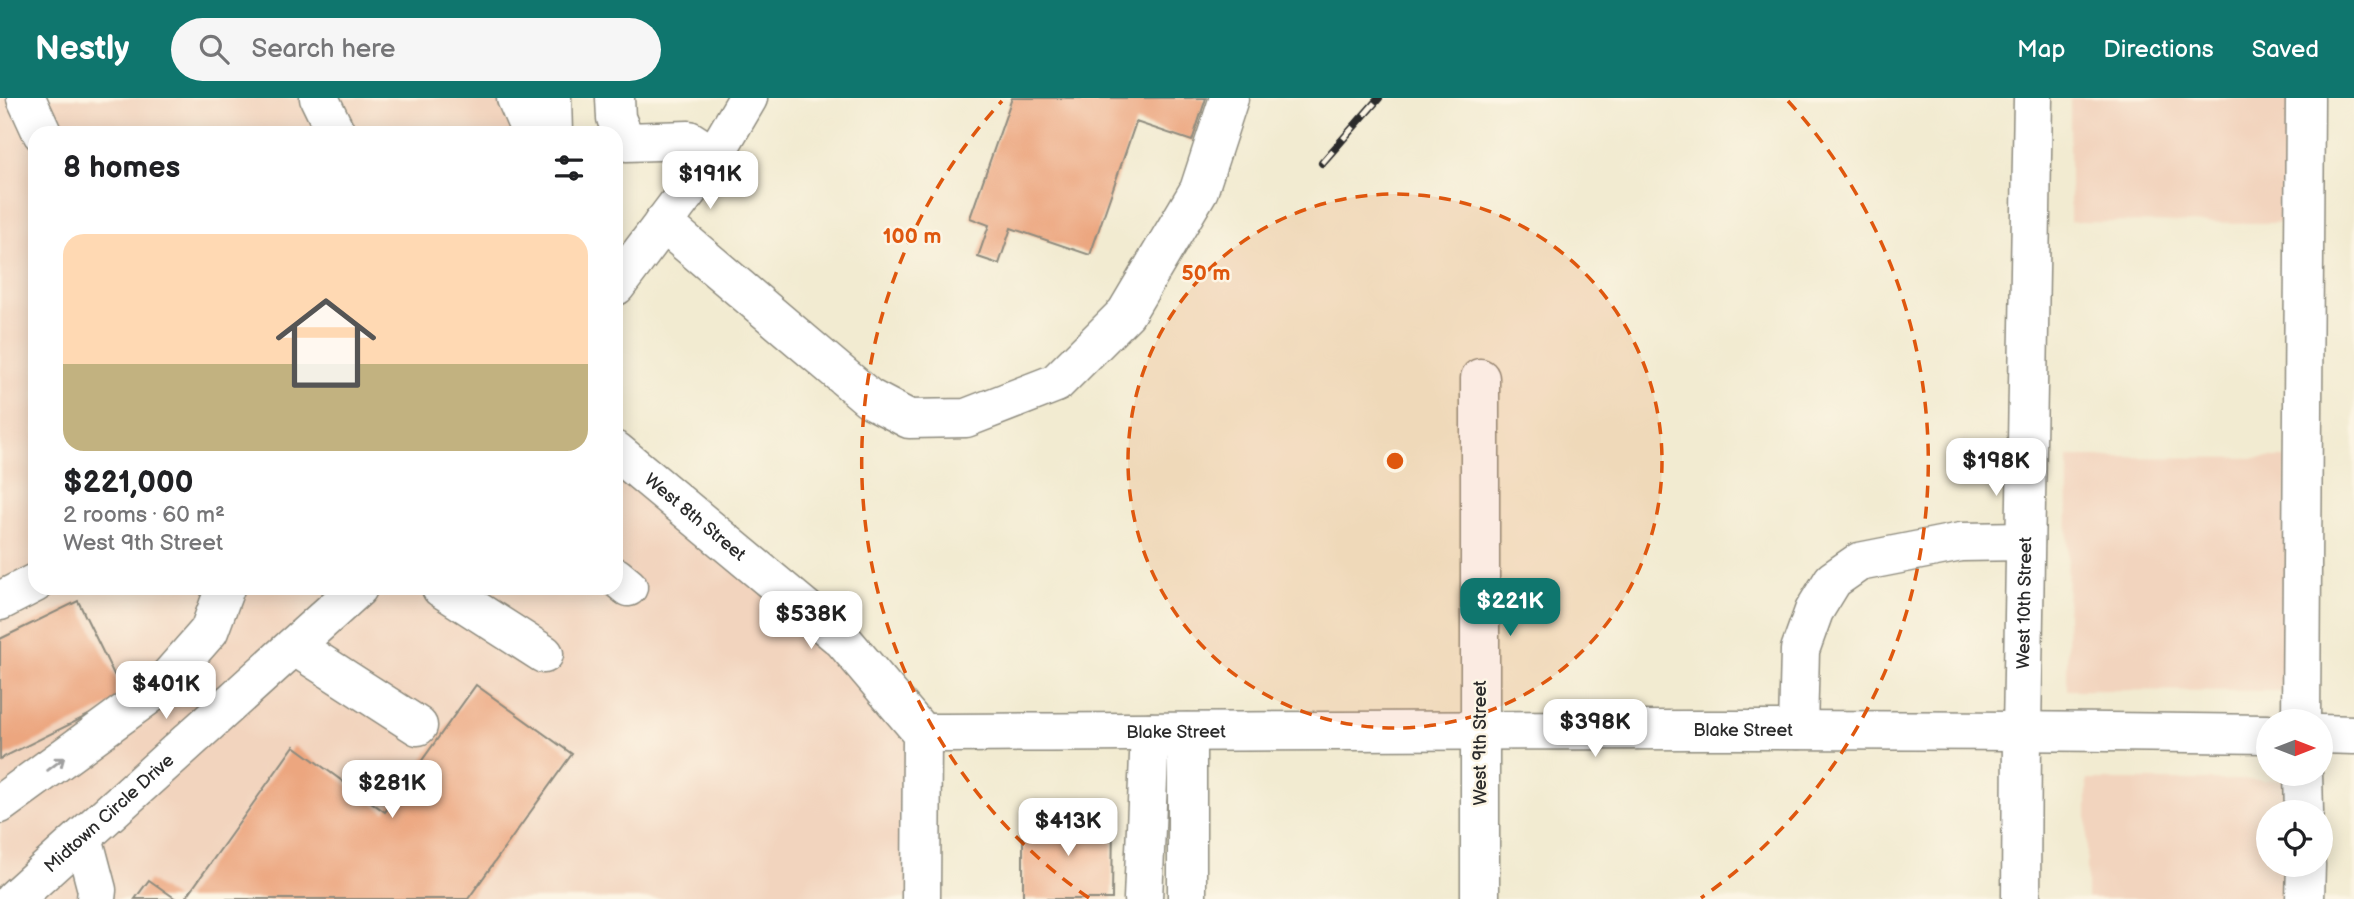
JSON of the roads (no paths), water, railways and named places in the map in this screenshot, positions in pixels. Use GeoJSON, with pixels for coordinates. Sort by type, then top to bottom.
{"type":"FeatureCollection","features":[{"type":"Feature","properties":{"kind":"street"},"geometry":{"type":"LineString","coordinates":[[26,98],[39,126]]}},
{"type":"Feature","properties":{"kind":"street"},"geometry":{"type":"LineString","coordinates":[[319,98],[333,126]]}},
{"type":"Feature","properties":{"kind":"street"},"geometry":{"type":"LineString","coordinates":[[516,98],[528,126]]}},
{"type":"Feature","properties":{"kind":"street"},"geometry":{"type":"LineString","coordinates":[[552,98],[553,126]]}},
{"type":"Feature","properties":{"kind":"street"},"geometry":{"type":"LineString","coordinates":[[615,98],[619,126]]}},
{"type":"Feature","properties":{"kind":"street"},"geometry":{"type":"LineString","coordinates":[[623,277],[714,156],[748,98]]}},
{"type":"Feature","properties":{"kind":"street"},"geometry":{"type":"LineString","coordinates":[[663,223],[869,398],[909,419],[966,418],[1056,383],[1126,313],[1199,190],[1229,98]]}},
{"type":"Feature","properties":{"kind":"street","name":"West 10th Street"},"geometry":{"type":"LineString","coordinates":[[2021,899],[2033,98]]}},
{"type":"Feature","properties":{"kind":"street"},"geometry":{"type":"LineString","coordinates":[[2301,709],[2305,98]]}},
{"type":"Feature","properties":{"kind":"street"},"geometry":{"type":"LineString","coordinates":[[623,135],[626,142],[689,140],[714,156]]}},
{"type":"Feature","properties":{"kind":"street","name":"West 9th Street"},"geometry":{"type":"LineString","coordinates":[[1480,378],[1480,899]]}},
{"type":"Feature","properties":{"kind":"street","name":"West 8th Street"},"geometry":{"type":"LineString","coordinates":[[623,457],[843,640],[922,733]]}},
{"type":"Feature","properties":{"kind":"street"},"geometry":{"type":"LineString","coordinates":[[1798,730],[1800,650],[1814,611],[1833,580],[1859,562],[1961,542],[2025,541]]}},
{"type":"Feature","properties":{"kind":"street"},"geometry":{"type":"LineString","coordinates":[[0,601],[28,587]]}},
{"type":"Feature","properties":{"kind":"street"},"geometry":{"type":"LineString","coordinates":[[0,804],[160,687],[209,631],[222,595]]}},
{"type":"Feature","properties":{"kind":"street","name":"Midtown Circle Drive"},"geometry":{"type":"LineString","coordinates":[[14,899],[350,595]]}},
{"type":"Feature","properties":{"kind":"street"},"geometry":{"type":"LineString","coordinates":[[453,595],[544,654]]}},
{"type":"Feature","properties":{"kind":"street"},"geometry":{"type":"LineString","coordinates":[[294,646],[418,726]]}},
{"type":"Feature","properties":{"kind":"street","name":"Blake Street"},"geometry":{"type":"LineString","coordinates":[[922,733],[1480,729],[2022,730],[2256,734]]}},
{"type":"Feature","properties":{"kind":"street"},"geometry":{"type":"LineString","coordinates":[[1143,899],[1168,732]]}},
{"type":"Feature","properties":{"kind":"street"},"geometry":{"type":"LineString","coordinates":[[1168,732],[1187,899]]}},
{"type":"Feature","properties":{"kind":"street"},"geometry":{"type":"LineString","coordinates":[[921,899],[922,733]]}},
{"type":"Feature","properties":{"kind":"street"},"geometry":{"type":"LineString","coordinates":[[2333,734],[2354,735]]}},
{"type":"Feature","properties":{"kind":"street"},"geometry":{"type":"LineString","coordinates":[[82,837],[97,890],[96,899]]}},
{"type":"Feature","properties":{"kind":"street"},"geometry":{"type":"LineString","coordinates":[[2305,899],[2306,877]]}},
{"type":"Feature","properties":{"kind":"railway"},"geometry":{"type":"LineString","coordinates":[[1322,163],[1379,98]]}}]}
